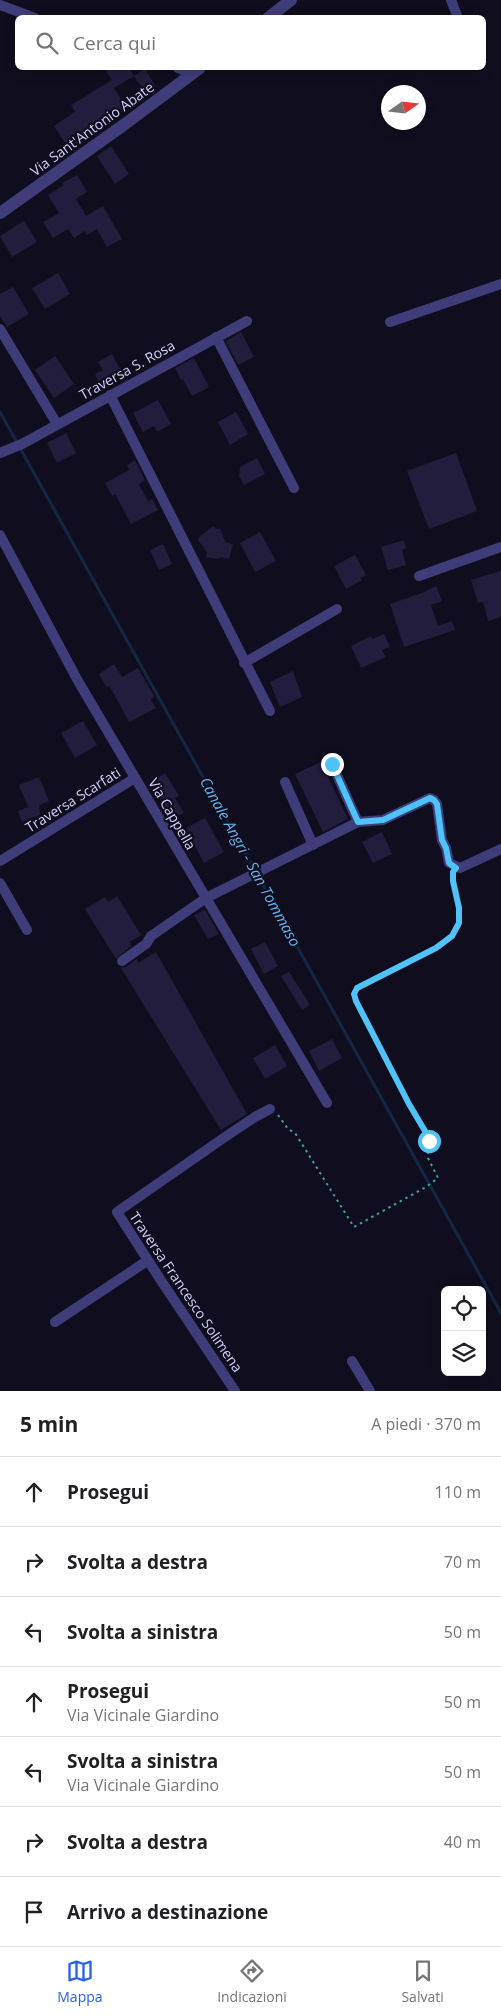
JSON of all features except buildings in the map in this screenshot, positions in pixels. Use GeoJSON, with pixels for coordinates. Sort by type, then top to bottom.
{"type":"FeatureCollection","features":[{"type":"Feature","properties":{"kind":"street"},"geometry":{"type":"LineString","coordinates":[[272,15],[291,0]]}},
{"type":"Feature","properties":{"kind":"street"},"geometry":{"type":"LineString","coordinates":[[451,0],[457,15]]}},
{"type":"Feature","properties":{"kind":"street"},"geometry":{"type":"LineString","coordinates":[[0,5],[27,15]]}},
{"type":"Feature","properties":{"kind":"street","name":"Via Sant'Antonio Abate"},"geometry":{"type":"LineString","coordinates":[[0,213],[196,71]]}},
{"type":"Feature","properties":{"kind":"street"},"geometry":{"type":"LineString","coordinates":[[390,322],[501,284]]}},
{"type":"Feature","properties":{"kind":"street","name":"Traversa S. Rosa"},"geometry":{"type":"LineString","coordinates":[[0,453],[18,446],[247,321]]}},
{"type":"Feature","properties":{"kind":"street"},"geometry":{"type":"LineString","coordinates":[[0,329],[58,424]]}},
{"type":"Feature","properties":{"kind":"street"},"geometry":{"type":"LineString","coordinates":[[216,337],[294,488]]}},
{"type":"Feature","properties":{"kind":"street"},"geometry":{"type":"LineString","coordinates":[[110,395],[244,663],[270,711]]}},
{"type":"Feature","properties":{"kind":"street","name":"Via Cappella"},"geometry":{"type":"LineString","coordinates":[[0,535],[78,681],[327,1102]]}},
{"type":"Feature","properties":{"kind":"street"},"geometry":{"type":"LineString","coordinates":[[419,576],[501,547]]}},
{"type":"Feature","properties":{"kind":"street"},"geometry":{"type":"LineString","coordinates":[[244,663],[337,609]]}},
{"type":"Feature","properties":{"kind":"street"},"geometry":{"type":"LineString","coordinates":[[332,764],[358,822]]}},
{"type":"Feature","properties":{"kind":"street","name":"Traversa Scarfati"},"geometry":{"type":"LineString","coordinates":[[0,861],[135,778]]}},
{"type":"Feature","properties":{"kind":"street"},"geometry":{"type":"LineString","coordinates":[[285,782],[313,845]]}},
{"type":"Feature","properties":{"kind":"street"},"geometry":{"type":"LineString","coordinates":[[122,961],[146,944],[151,936],[206,898],[358,822],[383,820],[430,798],[437,804],[442,840],[449,863],[456,868],[501,849]]}},
{"type":"Feature","properties":{"kind":"street"},"geometry":{"type":"LineString","coordinates":[[0,883],[27,930]]}},
{"type":"Feature","properties":{"kind":"street","name":"Traversa Francesco Solimena"},"geometry":{"type":"LineString","coordinates":[[236,1391],[147,1261],[117,1212],[225,1137],[270,1109]]}},
{"type":"Feature","properties":{"kind":"street"},"geometry":{"type":"LineString","coordinates":[[55,1322],[147,1261]]}},
{"type":"Feature","properties":{"kind":"street"},"geometry":{"type":"LineString","coordinates":[[352,1361],[370,1391]]}},
{"type":"Feature","properties":{"kind":"path"},"geometry":{"type":"LineString","coordinates":[[270,1109],[276,1111],[288,1130],[295,1133],[354,1227],[436,1181],[438,1178],[428,1158],[429,1141],[425,1131],[409,1104],[354,994],[357,988],[436,948],[452,936],[459,923],[459,908],[453,881],[453,872],[456,868]]}},
{"type":"Feature","properties":{"kind":"waterway","name":"Canale Angri - San Tommaso"},"geometry":{"type":"LineString","coordinates":[[0,412],[501,1313]]}},
{"type":"Feature","properties":{"kind":"route"},"geometry":{"type":"LineString","coordinates":[[332,764],[358,822],[383,820],[430,798],[434,800],[437,804],[442,840],[449,863],[456,868],[453,872],[453,881],[459,908],[459,923],[452,936],[436,948],[357,988],[354,994],[429,1141]]}}]}
